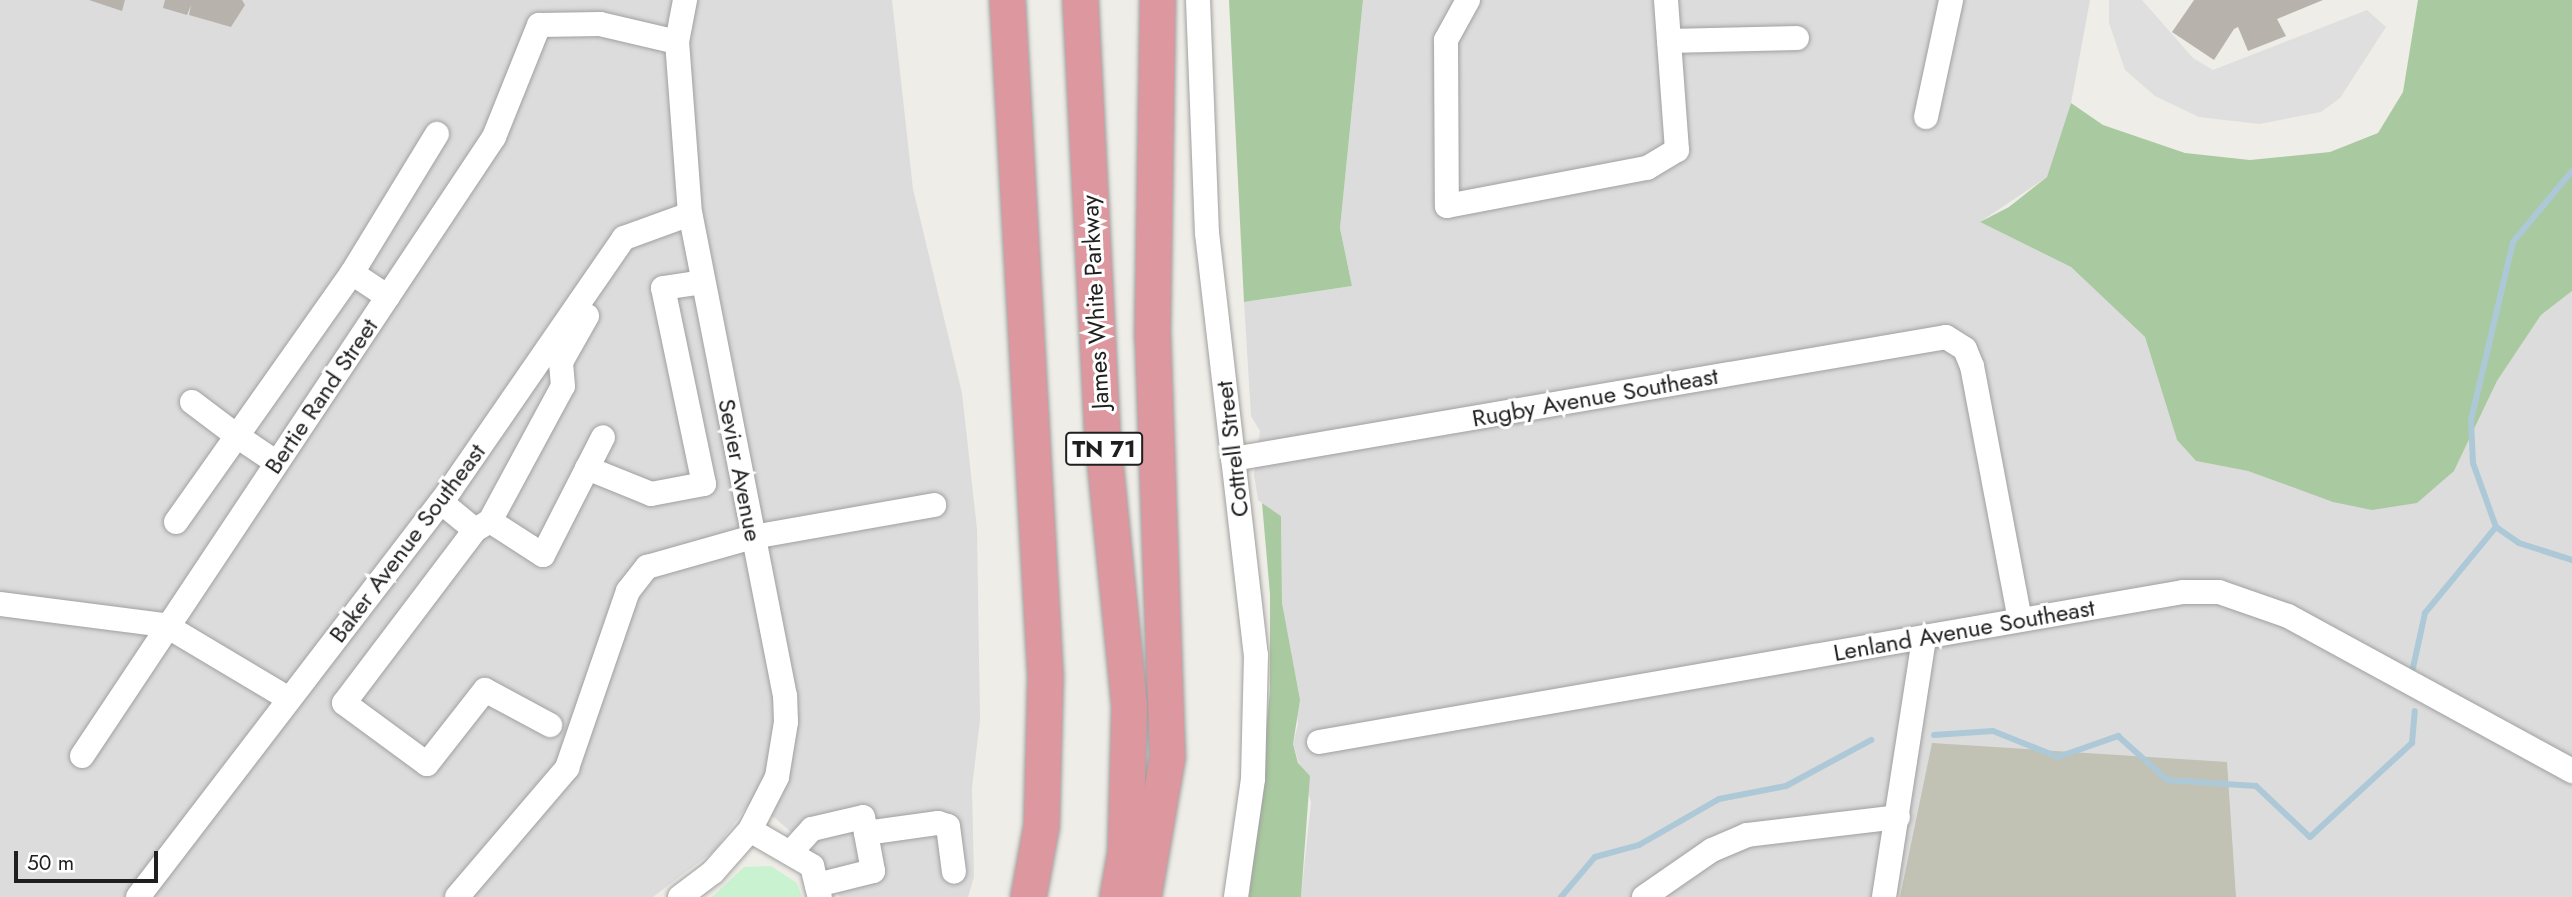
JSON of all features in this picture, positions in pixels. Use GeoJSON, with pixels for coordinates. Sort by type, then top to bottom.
{"type":"FeatureCollection","features":[{"type":"Feature","properties":{"kind":"highway"},"geometry":{"type":"LineString","coordinates":[[986,0],[1015,139]]}},
{"type":"Feature","properties":{"kind":"highway","name":"TN 71"},"geometry":{"type":"LineString","coordinates":[[1007,0],[1045,676],[1041,826],[1028,897]]}},
{"type":"Feature","properties":{"kind":"highway","name":"James White Parkway"},"geometry":{"type":"LineString","coordinates":[[1080,0],[1102,435],[1129,706],[1125,852],[1116,897]]}},
{"type":"Feature","properties":{"kind":"highway"},"geometry":{"type":"LineString","coordinates":[[1143,897],[1167,756],[1152,335],[1157,0]]}},
{"type":"Feature","properties":{"kind":"street","name":"Sevier Avenue"},"geometry":{"type":"LineString","coordinates":[[680,897],[713,872],[750,830],[777,777],[786,722],[786,696],[690,214],[677,41],[685,0]]}},
{"type":"Feature","properties":{"kind":"street","name":"Cottrell Street"},"geometry":{"type":"LineString","coordinates":[[1198,0],[1208,233],[1256,655],[1253,779],[1236,897]]}},
{"type":"Feature","properties":{"kind":"street"},"geometry":{"type":"LineString","coordinates":[[1468,0],[1446,40],[1447,206],[1647,168],[1677,150],[1666,0]]}},
{"type":"Feature","properties":{"kind":"street"},"geometry":{"type":"LineString","coordinates":[[1926,117],[1951,0]]}},
{"type":"Feature","properties":{"kind":"street","name":"Bertie Rand Street"},"geometry":{"type":"LineString","coordinates":[[82,756],[166,625],[494,137],[539,25],[600,24],[677,41]]}},
{"type":"Feature","properties":{"kind":"street"},"geometry":{"type":"LineString","coordinates":[[1669,41],[1797,38]]}},
{"type":"Feature","properties":{"kind":"street"},"geometry":{"type":"LineString","coordinates":[[176,522],[352,273],[437,134]]}},
{"type":"Feature","properties":{"kind":"street"},"geometry":{"type":"LineString","coordinates":[[550,725],[485,690],[427,764],[344,703],[482,526],[563,386],[561,362],[635,230],[690,214]]}},
{"type":"Feature","properties":{"kind":"street","name":"Baker Avenue Southeast"},"geometry":{"type":"LineString","coordinates":[[138,897],[441,502],[635,230]]}},
{"type":"Feature","properties":{"kind":"street"},"geometry":{"type":"LineString","coordinates":[[352,273],[388,297]]}},
{"type":"Feature","properties":{"kind":"street"},"geometry":{"type":"LineString","coordinates":[[587,468],[651,494],[704,484],[663,288],[703,282]]}},
{"type":"Feature","properties":{"kind":"street","name":"Rugby Avenue Southeast"},"geometry":{"type":"LineString","coordinates":[[1233,459],[1946,337],[1957,342],[1972,366],[2020,620]]}},
{"type":"Feature","properties":{"kind":"street"},"geometry":{"type":"LineString","coordinates":[[192,402],[277,463]]}},
{"type":"Feature","properties":{"kind":"street"},"geometry":{"type":"LineString","coordinates":[[441,502],[482,526],[544,555],[603,437]]}},
{"type":"Feature","properties":{"kind":"street"},"geometry":{"type":"LineString","coordinates":[[457,897],[567,768],[635,580],[647,566],[753,537],[934,505]]}},
{"type":"Feature","properties":{"kind":"street","name":"Lenland Avenue Southeast"},"geometry":{"type":"LineString","coordinates":[[1319,741],[2183,592],[2219,592],[2249,600],[2572,771]]}},
{"type":"Feature","properties":{"kind":"street"},"geometry":{"type":"LineString","coordinates":[[0,604],[166,625],[289,699]]}},
{"type":"Feature","properties":{"kind":"street"},"geometry":{"type":"LineString","coordinates":[[1884,897],[1924,638]]}},
{"type":"Feature","properties":{"kind":"street"},"geometry":{"type":"LineString","coordinates":[[750,830],[812,866],[818,891],[873,871],[863,817],[812,830],[791,852]]}},
{"type":"Feature","properties":{"kind":"street"},"geometry":{"type":"LineString","coordinates":[[1644,897],[1712,850],[1747,835],[1898,817]]}},
{"type":"Feature","properties":{"kind":"street"},"geometry":{"type":"LineString","coordinates":[[866,833],[938,823],[948,826],[954,872]]}},
{"type":"Feature","properties":{"kind":"shaded area"},"geometry":{"type":"Polygon","coordinates":[[[0,0],[892,0],[913,189],[962,393],[977,529],[980,720],[972,788],[974,877],[968,897],[840,897],[806,845],[775,818],[747,806],[715,850],[653,897],[0,897],[0,0]]]}},
{"type":"Feature","properties":{"kind":"shaded area"},"geometry":{"type":"Polygon","coordinates":[[[1363,0],[2090,0],[2071,103],[2047,177],[1980,222],[2071,267],[2145,337],[2177,440],[2196,461],[2254,472],[2454,471],[2497,381],[2541,315],[2572,291],[2572,897],[1301,897],[1311,802],[1293,744],[1298,724],[1282,603],[1281,516],[1258,500],[1254,475],[1260,431],[1251,416],[1244,302],[1352,286],[1340,228],[1363,0]]]}},
{"type":"Feature","properties":{"kind":"shaded area"},"geometry":{"type":"Polygon","coordinates":[[[2109,0],[2142,0],[2193,58],[2213,70],[2367,10],[2386,27],[2340,98],[2321,112],[2259,124],[2199,117],[2155,96],[2125,70],[2109,23],[2109,0]]]}},
{"type":"Feature","properties":{"kind":"shaded area"},"geometry":{"type":"Polygon","coordinates":[[[1932,743],[2227,762],[2236,897],[1900,897],[1932,743]]]}},
{"type":"Feature","properties":{"kind":"green space"},"geometry":{"type":"Polygon","coordinates":[[[1229,0],[1363,0],[1340,228],[1352,286],[1244,302],[1229,0]]]}},
{"type":"Feature","properties":{"kind":"green space"},"geometry":{"type":"Polygon","coordinates":[[[2418,0],[2572,0],[2572,291],[2541,315],[2497,381],[2454,471],[2417,503],[2372,510],[2333,502],[2248,471],[2196,461],[2177,440],[2145,337],[2071,267],[1980,222],[2009,207],[2047,177],[2071,103],[2103,125],[2185,153],[2250,160],[2330,152],[2378,133],[2403,92],[2418,0]]]}},
{"type":"Feature","properties":{"kind":"green space"},"geometry":{"type":"Polygon","coordinates":[[[1262,503],[1281,516],[1282,603],[1300,700],[1293,744],[1298,763],[1310,776],[1301,897],[1249,897],[1270,691],[1270,594],[1262,503]]]}},
{"type":"Feature","properties":{"kind":"green space"},"geometry":{"type":"Polygon","coordinates":[[[771,866],[797,883],[802,897],[712,897],[744,867],[771,866]]]}},
{"type":"Feature","properties":{"kind":"building"},"geometry":{"type":"Polygon","coordinates":[[[89,0],[125,0],[122,11],[89,0]]]}},
{"type":"Feature","properties":{"kind":"building"},"geometry":{"type":"Polygon","coordinates":[[[165,0],[242,0],[245,5],[231,27],[189,15],[191,5],[187,15],[163,8],[165,0]]]}},
{"type":"Feature","properties":{"kind":"building"},"geometry":{"type":"Polygon","coordinates":[[[2194,0],[2323,0],[2277,19],[2286,36],[2248,51],[2238,27],[2234,29],[2214,60],[2172,32],[2194,0]]]}},
{"type":"Feature","properties":{"kind":"waterway"},"geometry":{"type":"LineString","coordinates":[[2413,668],[2425,613],[2496,527],[2473,463],[2471,420],[2513,242],[2572,171]]}},
{"type":"Feature","properties":{"kind":"waterway"},"geometry":{"type":"LineString","coordinates":[[2496,527],[2519,543],[2572,560]]}},
{"type":"Feature","properties":{"kind":"waterway"},"geometry":{"type":"LineString","coordinates":[[1934,735],[1993,731],[2058,757],[2118,736],[2167,780],[2256,786],[2310,837],[2412,743],[2415,711]]}},
{"type":"Feature","properties":{"kind":"waterway"},"geometry":{"type":"LineString","coordinates":[[1561,897],[1595,857],[1639,845],[1719,799],[1786,786],[1871,740]]}}]}
